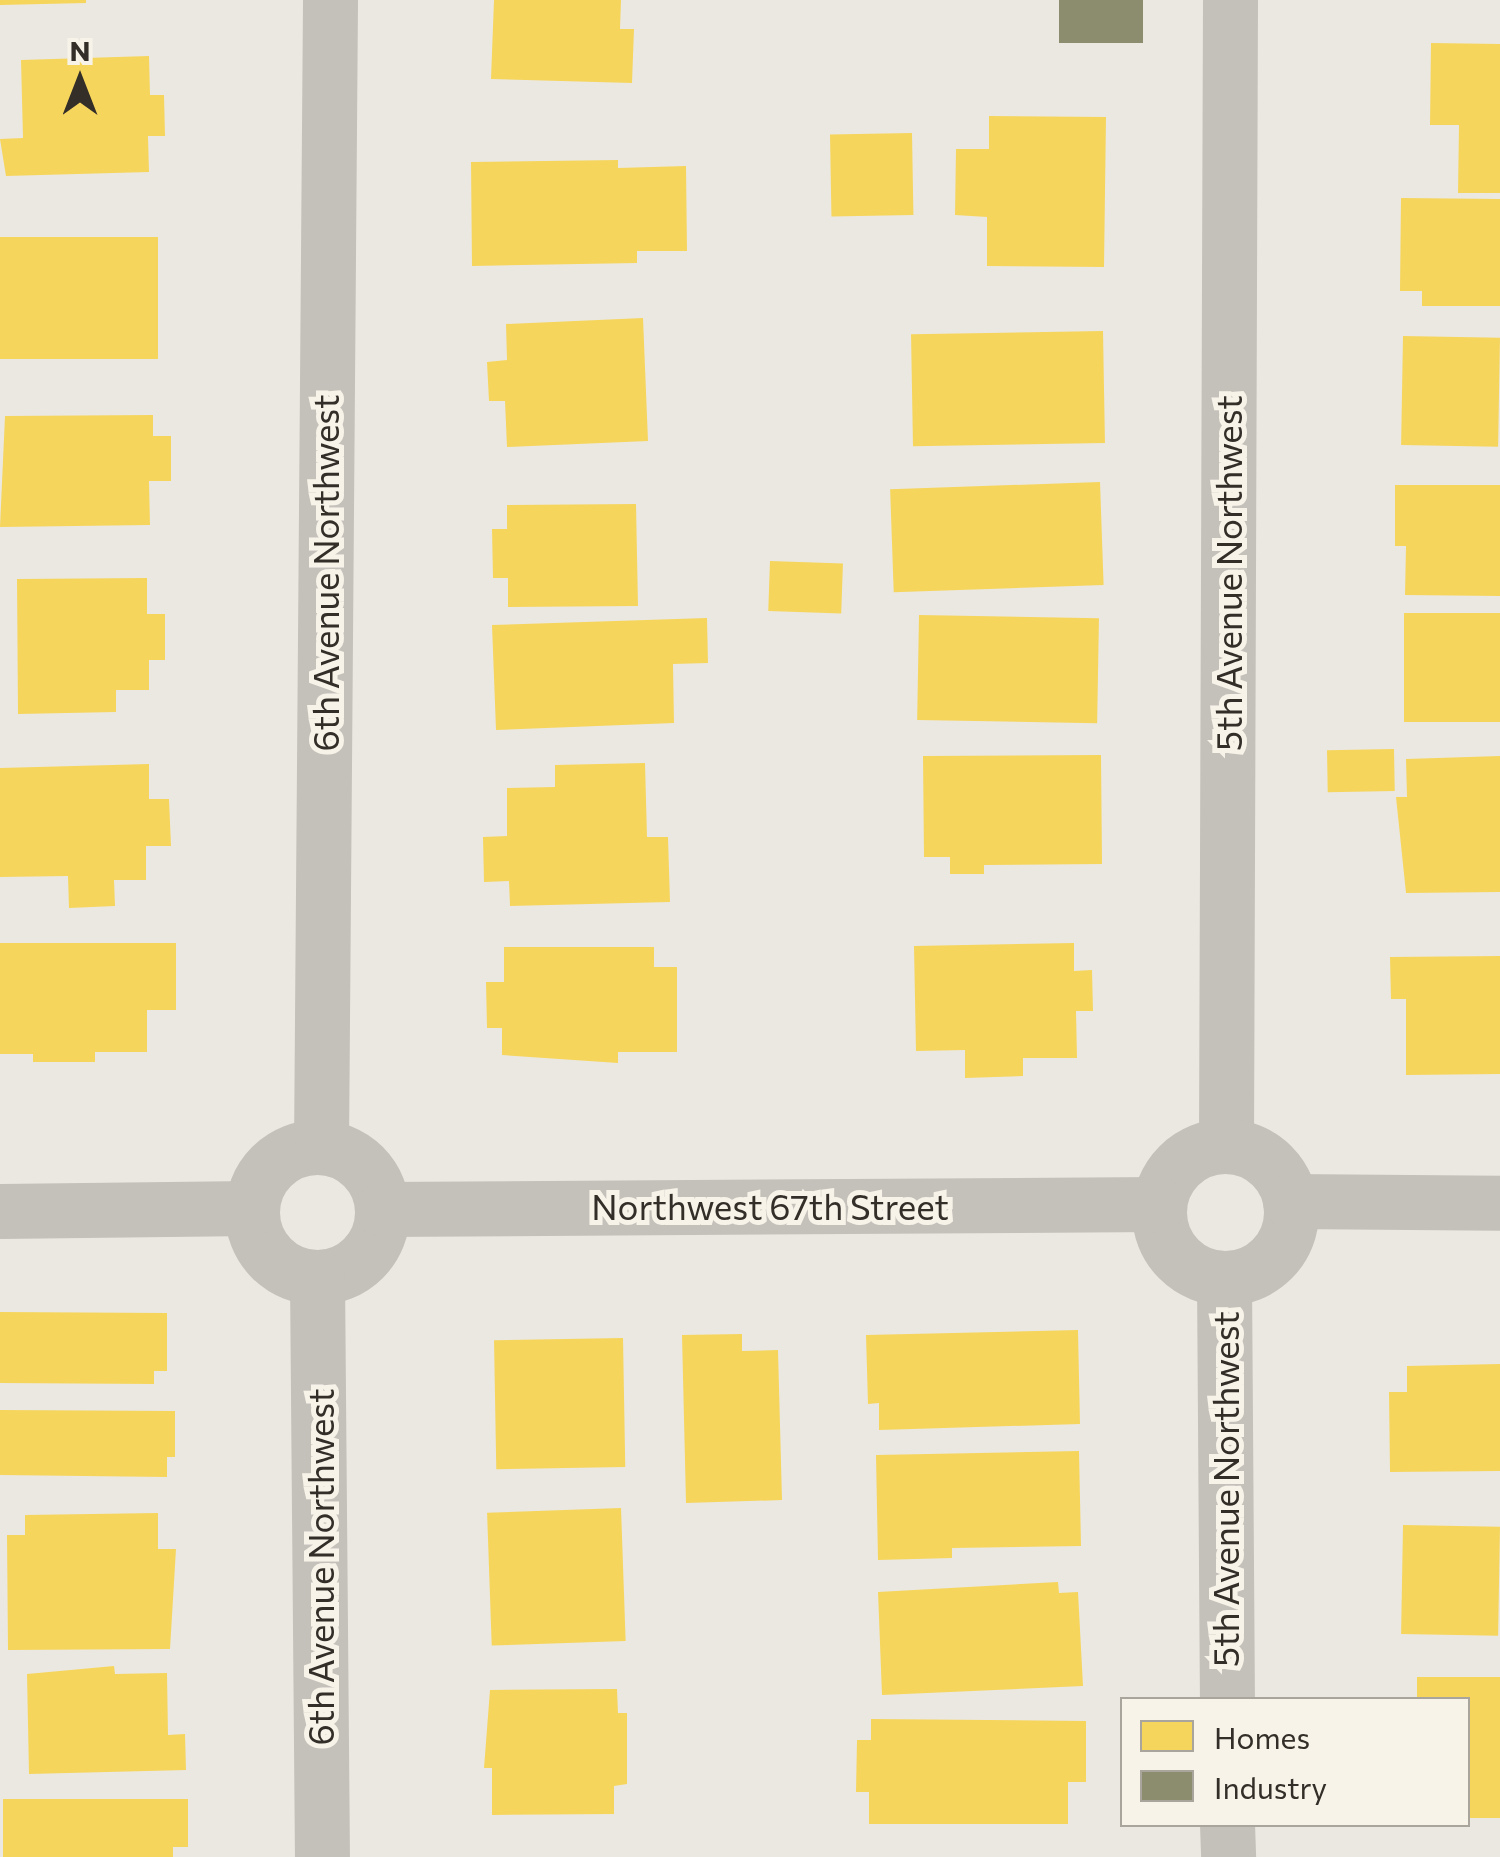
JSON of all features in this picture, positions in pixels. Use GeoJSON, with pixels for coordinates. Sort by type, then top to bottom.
{"type":"FeatureCollection","features":[{"type":"Feature","properties":{"kind":"street","name":"6th Avenue Northwest"},"geometry":{"type":"LineString","coordinates":[[321,1147],[330,0]]}},
{"type":"Feature","properties":{"kind":"street","name":"5th Avenue Northwest"},"geometry":{"type":"LineString","coordinates":[[1226,1145],[1230,0]]}},
{"type":"Feature","properties":{"kind":"street"},"geometry":{"type":"LineString","coordinates":[[1226,1145],[1260,1154],[1276,1168],[1290,1201],[1287,1237],[1274,1257],[1224,1278],[1197,1273],[1174,1254],[1159,1225],[1158,1204],[1175,1166],[1194,1152],[1226,1145]]}},
{"type":"Feature","properties":{"kind":"street"},"geometry":{"type":"LineString","coordinates":[[321,1147],[360,1162],[374,1178],[383,1221],[364,1258],[346,1272],[317,1277],[283,1269],[264,1250],[252,1208],[262,1178],[280,1158],[321,1147]]}},
{"type":"Feature","properties":{"kind":"street"},"geometry":{"type":"LineString","coordinates":[[1290,1201],[1500,1203]]}},
{"type":"Feature","properties":{"kind":"street","name":"Northwest 67th Street"},"geometry":{"type":"LineString","coordinates":[[382,1209],[1158,1204]]}},
{"type":"Feature","properties":{"kind":"street"},"geometry":{"type":"LineString","coordinates":[[0,1211],[252,1208]]}},
{"type":"Feature","properties":{"kind":"street","name":"6th Avenue Northwest"},"geometry":{"type":"LineString","coordinates":[[317,1277],[322,1857]]}},
{"type":"Feature","properties":{"kind":"street","name":"5th Avenue Northwest"},"geometry":{"type":"LineString","coordinates":[[1224,1278],[1227,1697]]}},
{"type":"Feature","properties":{"kind":"street"},"geometry":{"type":"LineString","coordinates":[[1228,1827],[1228,1857]]}},
{"type":"Feature","properties":{"kind":"building: Homes"},"geometry":{"type":"Polygon","coordinates":[[[0,0],[86,0],[86,3],[0,5],[0,0]]]}},
{"type":"Feature","properties":{"kind":"building: Homes"},"geometry":{"type":"Polygon","coordinates":[[[494,0],[621,0],[620,29],[634,29],[632,83],[491,79],[494,0]]]}},
{"type":"Feature","properties":{"kind":"building: Homes"},"geometry":{"type":"Polygon","coordinates":[[[1431,43],[1500,44],[1500,193],[1458,193],[1459,125],[1430,125],[1431,43]]]}},
{"type":"Feature","properties":{"kind":"building: Homes"},"geometry":{"type":"Polygon","coordinates":[[[149,56],[150,95],[164,95],[165,136],[148,136],[149,172],[6,176],[0,139],[23,138],[21,60],[149,56]]]}},
{"type":"Feature","properties":{"kind":"building: Homes"},"geometry":{"type":"Polygon","coordinates":[[[989,116],[1106,117],[1104,267],[987,266],[987,217],[955,215],[956,149],[989,149],[989,116]]]}},
{"type":"Feature","properties":{"kind":"building: Homes"},"geometry":{"type":"Polygon","coordinates":[[[912,133],[913,215],[831,216],[830,134],[912,133]]]}},
{"type":"Feature","properties":{"kind":"building: Homes"},"geometry":{"type":"Polygon","coordinates":[[[618,160],[618,168],[686,166],[687,251],[637,251],[637,263],[472,266],[471,162],[618,160]]]}},
{"type":"Feature","properties":{"kind":"building: Homes"},"geometry":{"type":"Polygon","coordinates":[[[1401,198],[1500,199],[1500,306],[1422,306],[1422,291],[1400,291],[1401,198]]]}},
{"type":"Feature","properties":{"kind":"building: Homes"},"geometry":{"type":"Polygon","coordinates":[[[0,237],[158,237],[158,359],[0,359],[0,237]]]}},
{"type":"Feature","properties":{"kind":"building: Homes"},"geometry":{"type":"Polygon","coordinates":[[[643,318],[648,441],[507,447],[505,401],[489,401],[487,362],[507,360],[506,324],[643,318]]]}},
{"type":"Feature","properties":{"kind":"building: Homes"},"geometry":{"type":"Polygon","coordinates":[[[1103,331],[1105,443],[913,446],[911,334],[1103,331]]]}},
{"type":"Feature","properties":{"kind":"building: Homes"},"geometry":{"type":"Polygon","coordinates":[[[1403,336],[1500,338],[1498,447],[1401,445],[1403,336]]]}},
{"type":"Feature","properties":{"kind":"building: Homes"},"geometry":{"type":"Polygon","coordinates":[[[153,415],[153,436],[171,436],[171,481],[149,481],[150,525],[0,527],[5,416],[153,415]]]}},
{"type":"Feature","properties":{"kind":"building: Homes"},"geometry":{"type":"Polygon","coordinates":[[[1100,482],[1104,585],[894,592],[890,489],[1100,482]]]}},
{"type":"Feature","properties":{"kind":"building: Homes"},"geometry":{"type":"Polygon","coordinates":[[[1395,485],[1500,485],[1500,596],[1405,595],[1406,546],[1395,546],[1395,485]]]}},
{"type":"Feature","properties":{"kind":"building: Homes"},"geometry":{"type":"Polygon","coordinates":[[[636,504],[638,606],[508,607],[508,578],[493,578],[492,529],[507,529],[507,505],[636,504]]]}},
{"type":"Feature","properties":{"kind":"building: Homes"},"geometry":{"type":"Polygon","coordinates":[[[770,561],[843,564],[841,614],[768,611],[770,561]]]}},
{"type":"Feature","properties":{"kind":"building: Homes"},"geometry":{"type":"Polygon","coordinates":[[[147,578],[147,614],[165,614],[165,660],[149,660],[149,690],[116,690],[116,712],[18,714],[17,579],[147,578]]]}},
{"type":"Feature","properties":{"kind":"building: Homes"},"geometry":{"type":"Polygon","coordinates":[[[1404,613],[1500,613],[1500,722],[1404,722],[1404,613]]]}},
{"type":"Feature","properties":{"kind":"building: Homes"},"geometry":{"type":"Polygon","coordinates":[[[919,615],[1099,618],[1097,723],[917,720],[919,615]]]}},
{"type":"Feature","properties":{"kind":"building: Homes"},"geometry":{"type":"Polygon","coordinates":[[[707,618],[708,663],[673,664],[674,723],[496,730],[492,625],[707,618]]]}},
{"type":"Feature","properties":{"kind":"building: Homes"},"geometry":{"type":"Polygon","coordinates":[[[1394,749],[1395,791],[1328,792],[1327,750],[1394,749]]]}},
{"type":"Feature","properties":{"kind":"building: Homes"},"geometry":{"type":"Polygon","coordinates":[[[1101,755],[1102,864],[984,865],[984,874],[950,874],[950,857],[924,857],[923,756],[1101,755]]]}},
{"type":"Feature","properties":{"kind":"building: Homes"},"geometry":{"type":"Polygon","coordinates":[[[1500,756],[1500,892],[1406,893],[1396,797],[1407,797],[1406,759],[1500,756]]]}},
{"type":"Feature","properties":{"kind":"building: Homes"},"geometry":{"type":"Polygon","coordinates":[[[645,763],[647,837],[668,837],[670,902],[510,906],[509,881],[484,882],[483,837],[507,836],[507,788],[555,787],[555,765],[645,763]]]}},
{"type":"Feature","properties":{"kind":"building: Homes"},"geometry":{"type":"Polygon","coordinates":[[[149,764],[149,799],[169,799],[171,846],[146,846],[146,880],[114,880],[115,906],[69,908],[68,876],[0,877],[0,768],[149,764]]]}},
{"type":"Feature","properties":{"kind":"building: Homes"},"geometry":{"type":"Polygon","coordinates":[[[0,943],[176,943],[176,1010],[147,1010],[147,1052],[95,1052],[95,1062],[33,1062],[33,1054],[0,1054],[0,943]]]}},
{"type":"Feature","properties":{"kind":"building: Homes"},"geometry":{"type":"Polygon","coordinates":[[[1074,943],[1074,971],[1092,970],[1093,1011],[1076,1011],[1077,1058],[1023,1058],[1023,1076],[965,1078],[965,1050],[916,1051],[914,946],[1074,943]]]}},
{"type":"Feature","properties":{"kind":"building: Homes"},"geometry":{"type":"Polygon","coordinates":[[[504,947],[654,947],[654,967],[677,967],[677,1052],[618,1052],[618,1063],[502,1055],[502,1028],[487,1028],[486,982],[504,982],[504,947]]]}},
{"type":"Feature","properties":{"kind":"building: Homes"},"geometry":{"type":"Polygon","coordinates":[[[1500,956],[1500,1074],[1406,1075],[1406,999],[1391,999],[1390,957],[1500,956]]]}},
{"type":"Feature","properties":{"kind":"building: Homes"},"geometry":{"type":"Polygon","coordinates":[[[0,1312],[167,1313],[167,1371],[154,1371],[154,1384],[0,1383],[0,1312]]]}},
{"type":"Feature","properties":{"kind":"building: Homes"},"geometry":{"type":"Polygon","coordinates":[[[1078,1330],[1080,1424],[879,1430],[879,1403],[868,1404],[866,1335],[1078,1330]]]}},
{"type":"Feature","properties":{"kind":"building: Homes"},"geometry":{"type":"Polygon","coordinates":[[[742,1334],[742,1351],[778,1350],[782,1500],[686,1503],[682,1335],[742,1334]]]}},
{"type":"Feature","properties":{"kind":"building: Homes"},"geometry":{"type":"Polygon","coordinates":[[[623,1338],[625,1467],[496,1469],[494,1340],[623,1338]]]}},
{"type":"Feature","properties":{"kind":"building: Homes"},"geometry":{"type":"Polygon","coordinates":[[[1500,1364],[1500,1471],[1390,1472],[1389,1392],[1407,1392],[1407,1366],[1500,1364]]]}},
{"type":"Feature","properties":{"kind":"building: Homes"},"geometry":{"type":"Polygon","coordinates":[[[0,1410],[175,1411],[175,1457],[167,1457],[167,1477],[0,1475],[0,1410]]]}},
{"type":"Feature","properties":{"kind":"building: Homes"},"geometry":{"type":"Polygon","coordinates":[[[1079,1451],[1081,1546],[952,1548],[952,1558],[878,1560],[876,1455],[1079,1451]]]}},
{"type":"Feature","properties":{"kind":"building: Homes"},"geometry":{"type":"Polygon","coordinates":[[[621,1508],[626,1641],[492,1646],[487,1513],[621,1508]]]}},
{"type":"Feature","properties":{"kind":"building: Homes"},"geometry":{"type":"Polygon","coordinates":[[[158,1513],[158,1549],[176,1549],[170,1649],[8,1650],[7,1535],[25,1535],[25,1515],[158,1513]]]}},
{"type":"Feature","properties":{"kind":"building: Homes"},"geometry":{"type":"Polygon","coordinates":[[[1403,1525],[1500,1527],[1498,1636],[1401,1634],[1403,1525]]]}},
{"type":"Feature","properties":{"kind":"building: Homes"},"geometry":{"type":"Polygon","coordinates":[[[1058,1582],[1059,1593],[1078,1592],[1083,1686],[882,1695],[878,1592],[1058,1582]]]}},
{"type":"Feature","properties":{"kind":"building: Homes"},"geometry":{"type":"Polygon","coordinates":[[[114,1666],[115,1674],[167,1673],[168,1735],[185,1734],[186,1770],[29,1774],[27,1674],[114,1666]]]}},
{"type":"Feature","properties":{"kind":"building: Homes"},"geometry":{"type":"Polygon","coordinates":[[[1417,1677],[1500,1677],[1500,1818],[1470,1818],[1470,1697],[1417,1697],[1417,1677]]]}},
{"type":"Feature","properties":{"kind":"building: Homes"},"geometry":{"type":"Polygon","coordinates":[[[617,1689],[618,1713],[627,1713],[627,1784],[614,1786],[614,1814],[492,1815],[492,1768],[484,1768],[490,1690],[617,1689]]]}},
{"type":"Feature","properties":{"kind":"building: Homes"},"geometry":{"type":"Polygon","coordinates":[[[871,1719],[1086,1721],[1086,1782],[1068,1782],[1068,1824],[869,1824],[869,1792],[856,1792],[857,1740],[871,1740],[871,1719]]]}},
{"type":"Feature","properties":{"kind":"building: Homes"},"geometry":{"type":"Polygon","coordinates":[[[3,1799],[188,1799],[188,1847],[173,1847],[173,1857],[3,1857],[3,1799]]]}},
{"type":"Feature","properties":{"kind":"building: Industry"},"geometry":{"type":"Polygon","coordinates":[[[1059,0],[1143,0],[1143,43],[1059,43],[1059,0]]]}}]}
